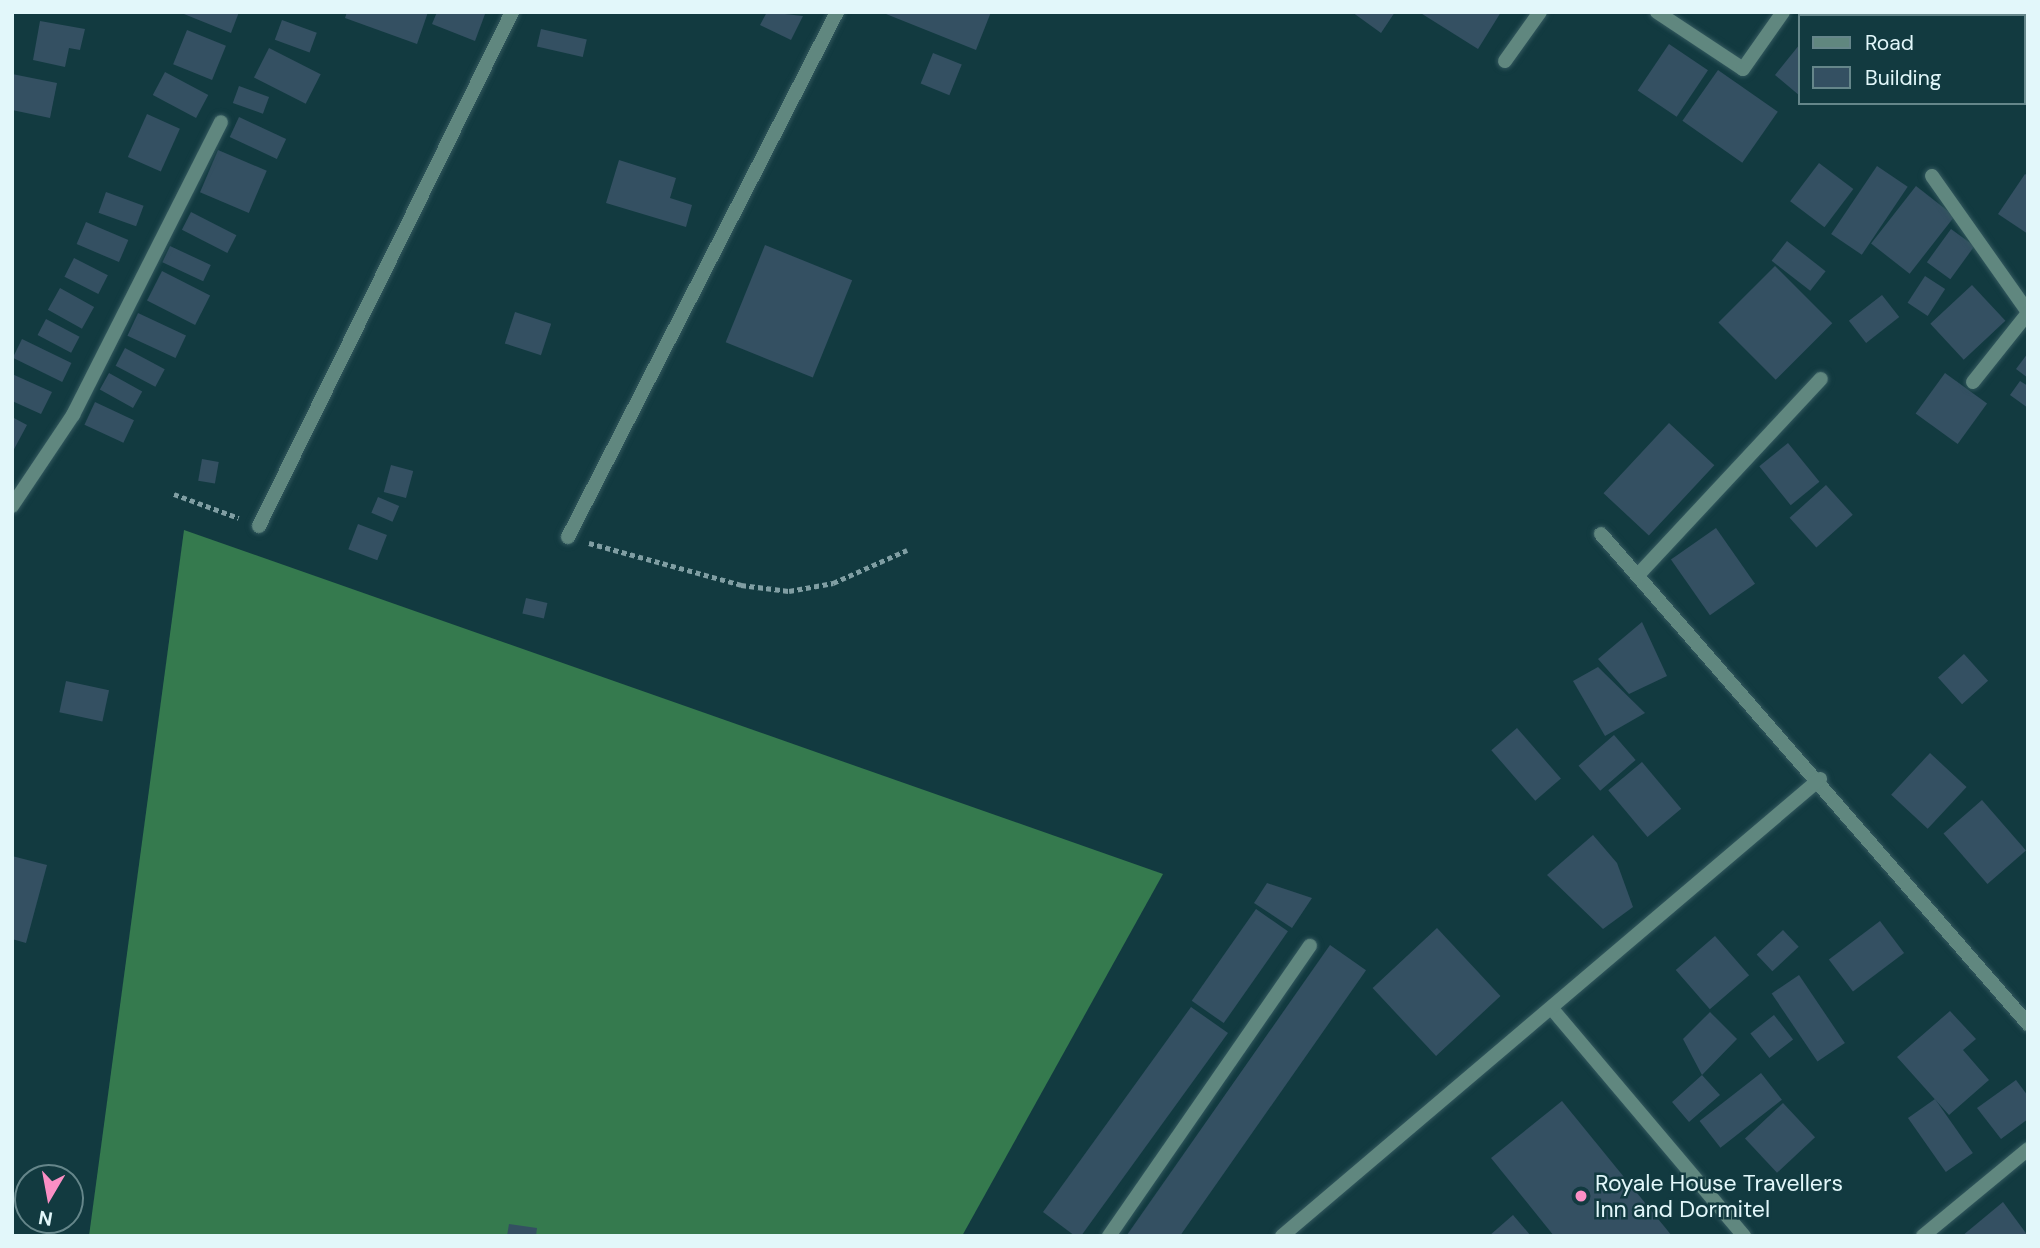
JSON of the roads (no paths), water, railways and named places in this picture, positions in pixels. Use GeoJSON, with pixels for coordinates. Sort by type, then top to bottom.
{"type":"FeatureCollection","features":[{"type":"Feature","properties":{"kind":"street"},"geometry":{"type":"LineString","coordinates":[[259,526],[512,12]]}},
{"type":"Feature","properties":{"kind":"street"},"geometry":{"type":"LineString","coordinates":[[568,537],[837,12]]}},
{"type":"Feature","properties":{"kind":"street"},"geometry":{"type":"LineString","coordinates":[[1505,61],[1540,12]]}},
{"type":"Feature","properties":{"kind":"street"},"geometry":{"type":"LineString","coordinates":[[1657,12],[1743,69],[1783,12]]}},
{"type":"Feature","properties":{"kind":"street"},"geometry":{"type":"LineString","coordinates":[[12,506],[73,415],[221,122]]}},
{"type":"Feature","properties":{"kind":"street"},"geometry":{"type":"LineString","coordinates":[[1932,176],[2028,313],[1973,382]]}},
{"type":"Feature","properties":{"kind":"street"},"geometry":{"type":"LineString","coordinates":[[1638,575],[1821,379]]}},
{"type":"Feature","properties":{"kind":"street"},"geometry":{"type":"LineString","coordinates":[[1601,534],[1820,779],[2028,1024]]}},
{"type":"Feature","properties":{"kind":"street"},"geometry":{"type":"LineString","coordinates":[[1282,1236],[1553,1010],[1820,779]]}},
{"type":"Feature","properties":{"kind":"street"},"geometry":{"type":"LineString","coordinates":[[1108,1236],[1310,946]]}},
{"type":"Feature","properties":{"kind":"street"},"geometry":{"type":"LineString","coordinates":[[1553,1010],[1744,1236]]}},
{"type":"Feature","properties":{"kind":"street"},"geometry":{"type":"LineString","coordinates":[[1923,1236],[2028,1149]]}},
{"type":"Feature","properties":{"kind":"place","name":"Royale House Travellers Inn and Dormitel"},"geometry":{"type":"Point","coordinates":[1581,1196]}}]}
